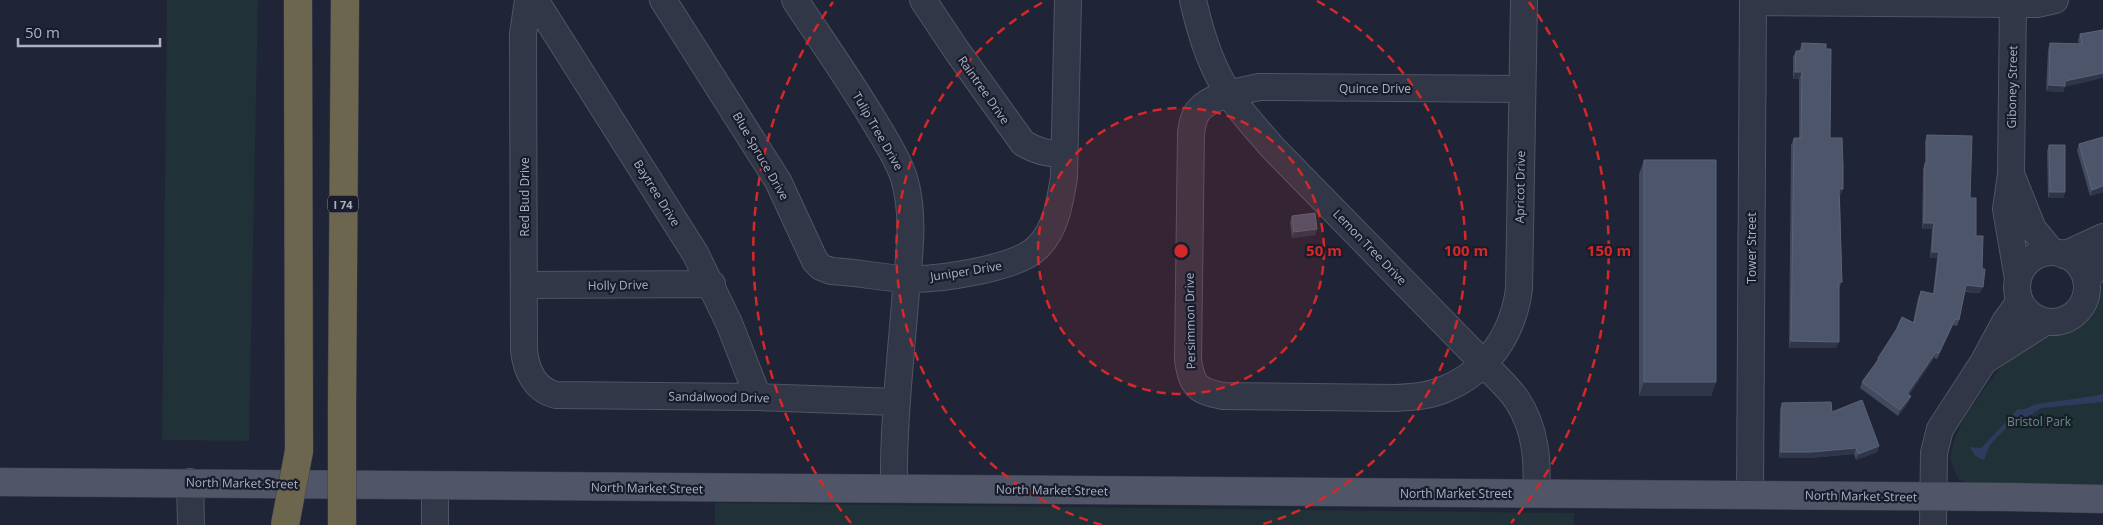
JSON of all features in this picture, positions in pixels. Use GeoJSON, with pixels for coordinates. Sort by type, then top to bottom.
{"type":"FeatureCollection","features":[{"type":"Feature","properties":{"kind":"highway"},"geometry":{"type":"LineString","coordinates":[[298,0],[300,525]]}},
{"type":"Feature","properties":{"kind":"highway","name":"I 74"},"geometry":{"type":"LineString","coordinates":[[342,525],[345,0]]}},
{"type":"Feature","properties":{"kind":"highway"},"geometry":{"type":"LineString","coordinates":[[285,525],[299,451]]}},
{"type":"Feature","properties":{"kind":"main road","name":"North Market Street"},"geometry":{"type":"LineString","coordinates":[[0,482],[1750,495],[2103,500]]}},
{"type":"Feature","properties":{"kind":"street","name":"Red Bud Drive"},"geometry":{"type":"LineString","coordinates":[[528,0],[523,34],[525,363],[529,373],[543,389]]}},
{"type":"Feature","properties":{"kind":"street","name":"Baytree Drive"},"geometry":{"type":"LineString","coordinates":[[535,0],[695,253],[712,284],[758,397]]}},
{"type":"Feature","properties":{"kind":"street","name":"Blue Spruce Drive"},"geometry":{"type":"LineString","coordinates":[[664,0],[778,181],[815,261],[821,267],[831,270],[907,279]]}},
{"type":"Feature","properties":{"kind":"street","name":"Tulip Tree Drive"},"geometry":{"type":"LineString","coordinates":[[795,0],[867,109],[904,176],[909,200],[910,234],[907,279]]}},
{"type":"Feature","properties":{"kind":"street","name":"Raintree Drive"},"geometry":{"type":"LineString","coordinates":[[923,0],[1023,143],[1042,152],[1063,154]]}},
{"type":"Feature","properties":{"kind":"street","name":"Juniper Drive"},"geometry":{"type":"LineString","coordinates":[[907,279],[946,276],[1007,265],[1036,249],[1054,223],[1061,201],[1064,177],[1063,154],[1068,0]]}},
{"type":"Feature","properties":{"kind":"street","name":"Lemon Tree Drive"},"geometry":{"type":"LineString","coordinates":[[1193,0],[1205,43],[1229,95],[1271,146],[1517,400],[1534,440],[1537,469],[1536,494]]}},
{"type":"Feature","properties":{"kind":"street","name":"Apricot Drive"},"geometry":{"type":"LineString","coordinates":[[1484,364],[1499,346],[1510,325],[1518,299],[1524,0]]}},
{"type":"Feature","properties":{"kind":"street"},"geometry":{"type":"LineString","coordinates":[[1753,1],[2013,2],[2037,4],[2055,0]]}},
{"type":"Feature","properties":{"kind":"street","name":"Tower Street"},"geometry":{"type":"LineString","coordinates":[[1750,495],[1753,1]]}},
{"type":"Feature","properties":{"kind":"street","name":"Giboney Street"},"geometry":{"type":"LineString","coordinates":[[2013,2],[2011,174],[2006,209],[2019,290]]}},
{"type":"Feature","properties":{"kind":"street","name":"Quince Drive"},"geometry":{"type":"LineString","coordinates":[[1229,95],[1259,88],[1522,89]]}},
{"type":"Feature","properties":{"kind":"street","name":"Persimmon Drive"},"geometry":{"type":"LineString","coordinates":[[1229,95],[1212,101],[1199,110],[1194,119],[1191,133],[1188,360],[1191,377],[1196,386],[1205,392],[1223,396],[1396,398],[1424,396],[1445,390],[1468,378],[1484,364]]}},
{"type":"Feature","properties":{"kind":"street","name":"Giboney Street"},"geometry":{"type":"LineString","coordinates":[[2011,174],[2033,228],[2058,254]]}},
{"type":"Feature","properties":{"kind":"street"},"geometry":{"type":"LineString","coordinates":[[2058,254],[2103,237]]}},
{"type":"Feature","properties":{"kind":"street"},"geometry":{"type":"LineString","coordinates":[[1933,525],[1934,453],[1940,429],[1984,361],[2005,322],[2019,290],[2023,269],[2030,260],[2041,254],[2058,254],[2074,260],[2082,269],[2086,280],[2087,292],[2083,303],[2076,313],[2067,319],[2045,322],[2034,318],[2026,310],[2019,290]]}},
{"type":"Feature","properties":{"kind":"street"},"geometry":{"type":"LineString","coordinates":[[2086,280],[2103,260]]}},
{"type":"Feature","properties":{"kind":"street"},"geometry":{"type":"LineString","coordinates":[[894,489],[897,402],[907,279]]}},
{"type":"Feature","properties":{"kind":"street","name":"Holly Drive"},"geometry":{"type":"LineString","coordinates":[[524,285],[712,284]]}},
{"type":"Feature","properties":{"kind":"street"},"geometry":{"type":"LineString","coordinates":[[1984,361],[2045,322]]}},
{"type":"Feature","properties":{"kind":"street","name":"Sandalwood Drive"},"geometry":{"type":"LineString","coordinates":[[543,389],[556,395],[758,397],[897,402]]}},
{"type":"Feature","properties":{"kind":"street"},"geometry":{"type":"LineString","coordinates":[[190,482],[190,525]]}},
{"type":"Feature","properties":{"kind":"street"},"geometry":{"type":"LineString","coordinates":[[435,485],[435,525]]}},
{"type":"Feature","properties":{"kind":"green space"},"geometry":{"type":"Polygon","coordinates":[[[167,0],[258,0],[249,441],[162,440],[167,0]]]}},
{"type":"Feature","properties":{"kind":"green space","name":"Bristol Park"},"geometry":{"type":"Polygon","coordinates":[[[2103,278],[2103,486],[1976,484],[1959,480],[1950,460],[1953,443],[1963,420],[1984,389],[2019,343],[2068,329],[2083,321],[2096,302],[2103,278]]]}},
{"type":"Feature","properties":{"kind":"green space"},"geometry":{"type":"Polygon","coordinates":[[[715,503],[1574,513],[1574,525],[715,525],[715,503]]]}},
{"type":"Feature","properties":{"kind":"water"},"geometry":{"type":"Polygon","coordinates":[[[2103,394],[2103,402],[2041,408],[2029,417],[2006,428],[1990,445],[1984,460],[1976,456],[1970,447],[1981,448],[2018,409],[2037,404],[2103,394]]]}},
{"type":"Feature","properties":{"kind":"building"},"geometry":{"type":"Polygon","coordinates":[[[2103,30],[2103,73],[2065,81],[2065,86],[2049,85],[2050,43],[2082,44],[2080,34],[2103,30]]]}},
{"type":"Feature","properties":{"kind":"building"},"geometry":{"type":"Polygon","coordinates":[[[1802,43],[1826,44],[1826,49],[1831,49],[1830,138],[1842,138],[1843,165],[1843,189],[1839,189],[1842,282],[1839,282],[1839,342],[1791,341],[1794,138],[1801,138],[1802,72],[1795,72],[1796,51],[1802,51],[1802,43]]]}},
{"type":"Feature","properties":{"kind":"building"},"geometry":{"type":"Polygon","coordinates":[[[1927,135],[1972,136],[1970,198],[1976,198],[1976,236],[1983,236],[1982,269],[1985,269],[1983,287],[1966,285],[1959,320],[1955,319],[1939,353],[1936,352],[1907,394],[1911,396],[1900,410],[1862,382],[1879,359],[1902,317],[1914,323],[1921,291],[1934,294],[1939,252],[1932,252],[1934,223],[1924,223],[1927,135]]]}},
{"type":"Feature","properties":{"kind":"building"},"geometry":{"type":"Polygon","coordinates":[[[2103,137],[2103,186],[2092,190],[2079,144],[2103,137]]]}},
{"type":"Feature","properties":{"kind":"building"},"geometry":{"type":"Polygon","coordinates":[[[2049,145],[2065,145],[2065,192],[2050,192],[2049,145]]]}},
{"type":"Feature","properties":{"kind":"building"},"geometry":{"type":"Polygon","coordinates":[[[1644,160],[1716,160],[1716,382],[1644,382],[1644,160]]]}},
{"type":"Feature","properties":{"kind":"building"},"geometry":{"type":"Polygon","coordinates":[[[1315,213],[1317,229],[1294,232],[1292,216],[1315,213]]]}},
{"type":"Feature","properties":{"kind":"building"},"geometry":{"type":"Polygon","coordinates":[[[1862,400],[1879,446],[1858,454],[1856,448],[1811,452],[1781,452],[1782,403],[1831,402],[1832,412],[1862,400]]]}}]}
